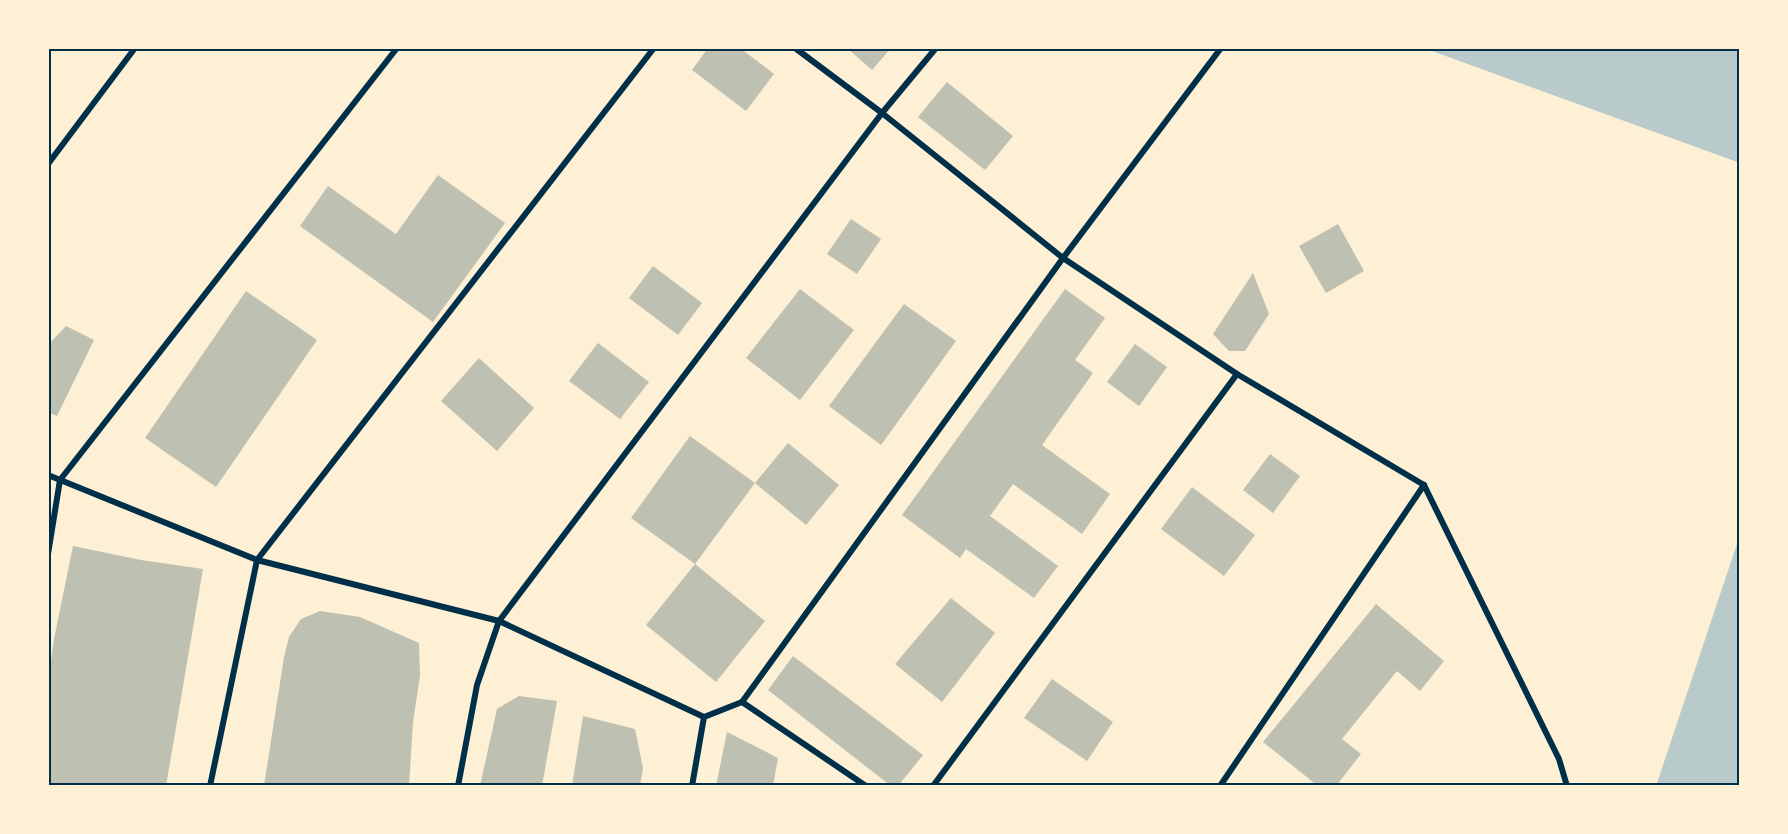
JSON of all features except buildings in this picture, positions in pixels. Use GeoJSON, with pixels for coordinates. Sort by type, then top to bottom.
{"type":"FeatureCollection","features":[{"type":"Feature","properties":{"kind":"street"},"geometry":{"type":"LineString","coordinates":[[48,164],[135,48]]}},
{"type":"Feature","properties":{"kind":"street"},"geometry":{"type":"LineString","coordinates":[[48,554],[60,480],[397,48]]}},
{"type":"Feature","properties":{"kind":"street"},"geometry":{"type":"LineString","coordinates":[[210,786],[257,560],[654,48]]}},
{"type":"Feature","properties":{"kind":"street"},"geometry":{"type":"LineString","coordinates":[[795,48],[882,113],[1063,258],[1237,374],[1424,484],[1559,759],[1566,776],[1567,786]]}},
{"type":"Feature","properties":{"kind":"street"},"geometry":{"type":"LineString","coordinates":[[458,786],[477,685],[499,621],[882,113],[936,48]]}},
{"type":"Feature","properties":{"kind":"street"},"geometry":{"type":"LineString","coordinates":[[48,474],[257,560],[499,621],[704,717],[742,702],[1063,258],[1221,48]]}},
{"type":"Feature","properties":{"kind":"street"},"geometry":{"type":"LineString","coordinates":[[933,786],[1237,374]]}},
{"type":"Feature","properties":{"kind":"street"},"geometry":{"type":"LineString","coordinates":[[1220,786],[1424,484]]}},
{"type":"Feature","properties":{"kind":"street"},"geometry":{"type":"LineString","coordinates":[[742,702],[866,786]]}},
{"type":"Feature","properties":{"kind":"street"},"geometry":{"type":"LineString","coordinates":[[692,786],[704,717]]}},
{"type":"Feature","properties":{"kind":"shaded area"},"geometry":{"type":"Polygon","coordinates":[[[1432,48],[1740,48],[1740,163],[1432,51],[1432,48]]]}},
{"type":"Feature","properties":{"kind":"shaded area"},"geometry":{"type":"Polygon","coordinates":[[[1740,535],[1740,786],[1656,786],[1740,535]]]}}]}
